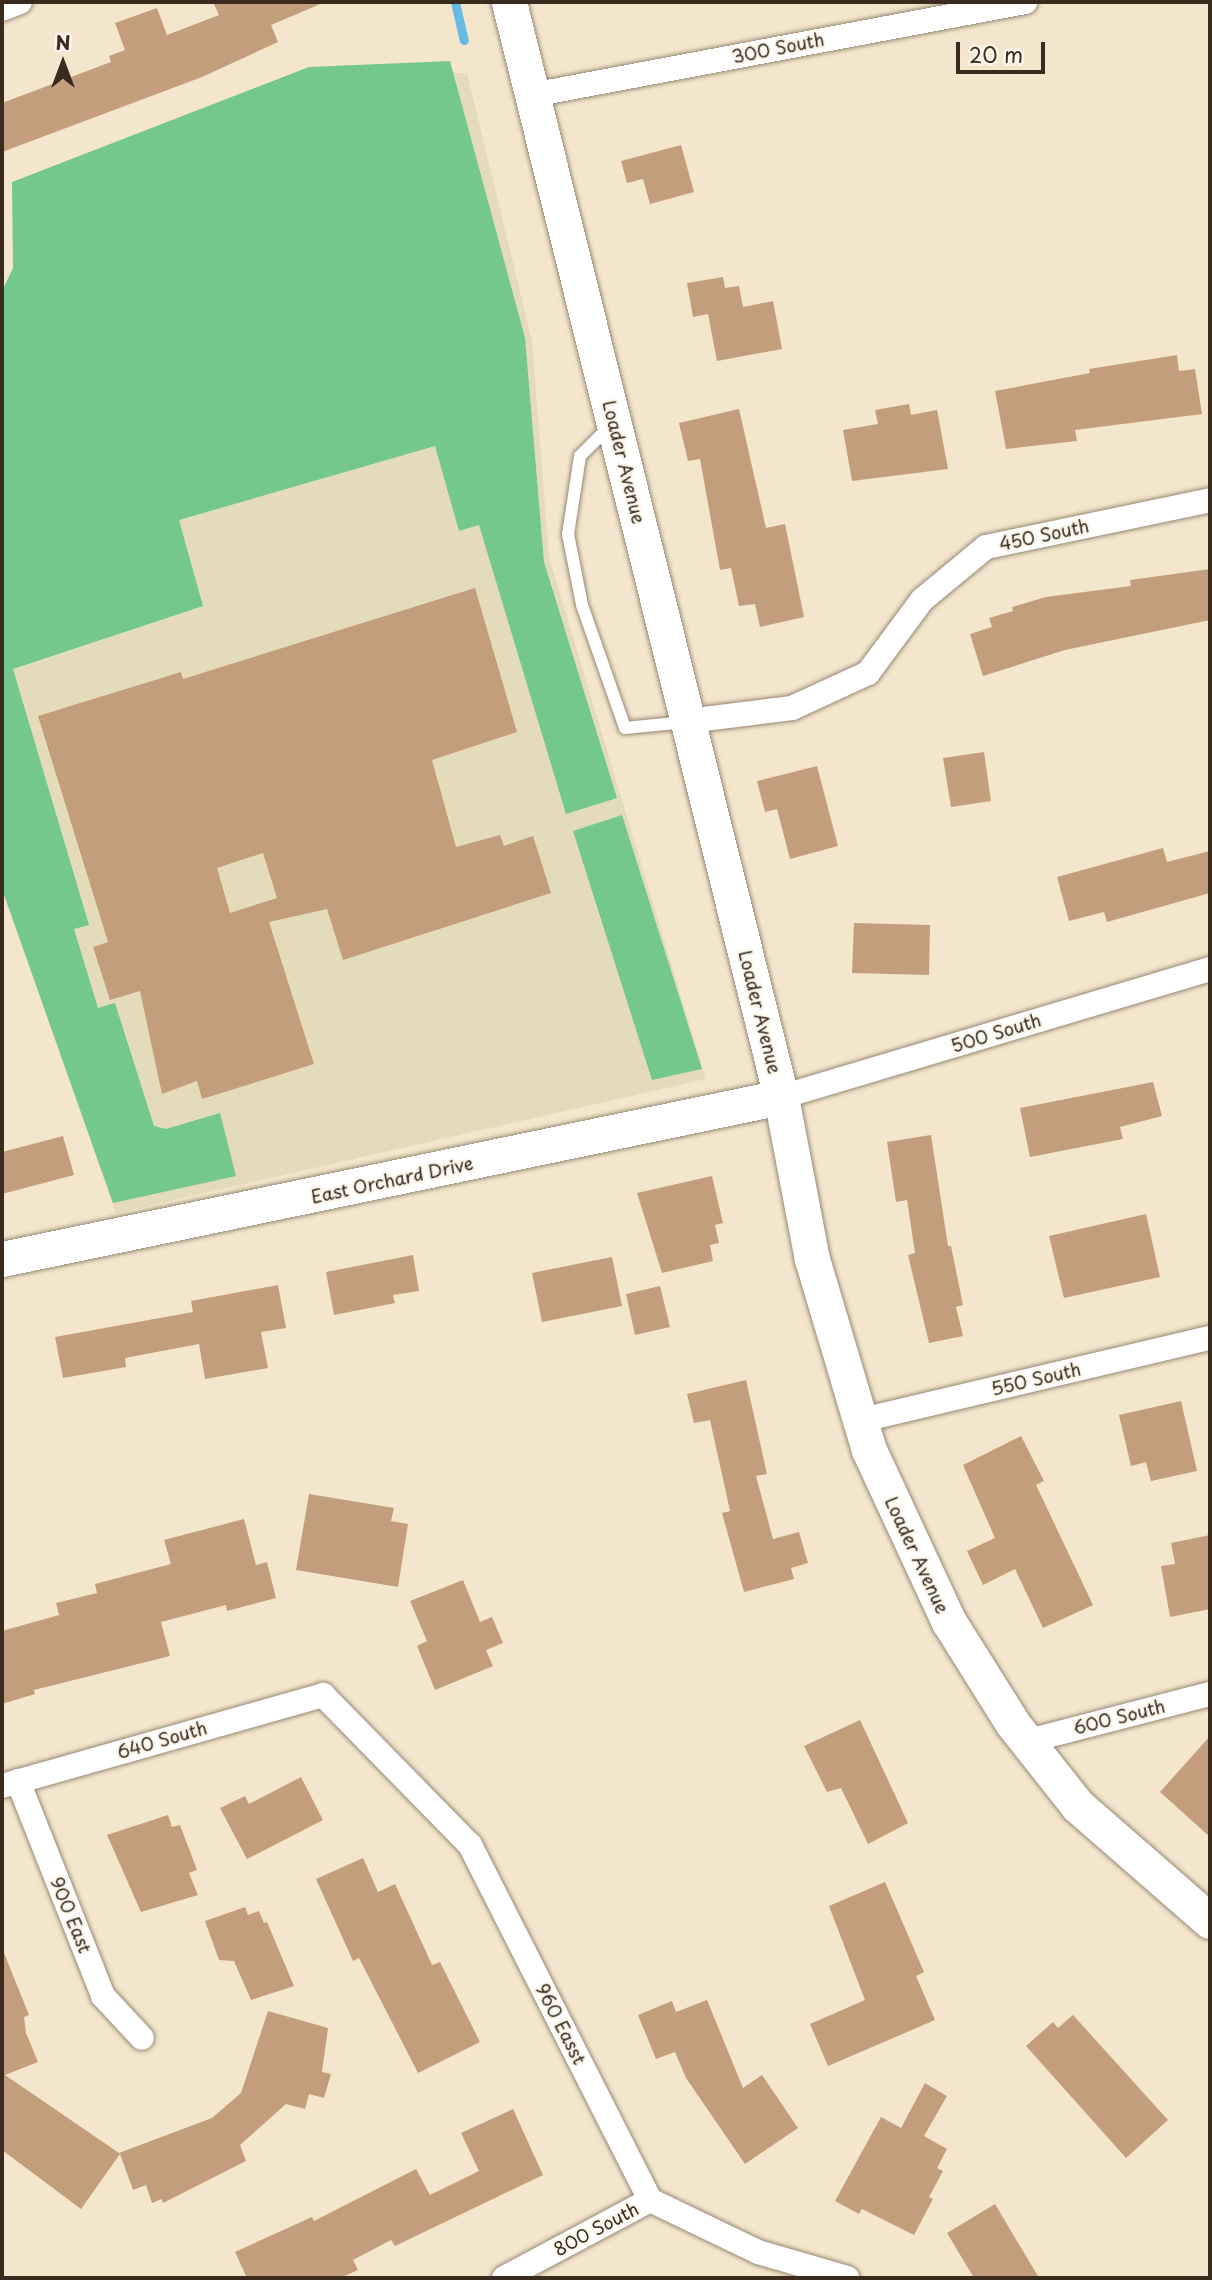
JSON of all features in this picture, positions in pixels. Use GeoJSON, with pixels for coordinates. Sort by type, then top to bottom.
{"type":"FeatureCollection","features":[{"type":"Feature","properties":{"kind":"street"},"geometry":{"type":"LineString","coordinates":[[2,9],[20,2]]}},
{"type":"Feature","properties":{"kind":"street","name":"Loader Avenue"},"geometry":{"type":"LineString","coordinates":[[509,2],[781,1097],[812,1259],[862,1420],[902,1526],[949,1622],[996,1699],[1078,1806],[1210,1921]]}},
{"type":"Feature","properties":{"kind":"street","name":"300 South"},"geometry":{"type":"LineString","coordinates":[[532,95],[934,10],[1024,2]]}},
{"type":"Feature","properties":{"kind":"street","name":"450 South"},"geometry":{"type":"LineString","coordinates":[[688,721],[792,708],[868,673],[922,600],[986,547],[1210,500]]}},
{"type":"Feature","properties":{"kind":"street","name":"500 South"},"geometry":{"type":"LineString","coordinates":[[781,1097],[1210,969]]}},
{"type":"Feature","properties":{"kind":"street","name":"East Orchard Drive"},"geometry":{"type":"LineString","coordinates":[[2,1259],[781,1097]]}},
{"type":"Feature","properties":{"kind":"street","name":"550 South"},"geometry":{"type":"LineString","coordinates":[[862,1420],[1210,1338]]}},
{"type":"Feature","properties":{"kind":"street","name":"600 South"},"geometry":{"type":"LineString","coordinates":[[1028,1741],[1210,1694]]}},
{"type":"Feature","properties":{"kind":"street","name":"640 South"},"geometry":{"type":"LineString","coordinates":[[10,1784],[323,1695]]}},
{"type":"Feature","properties":{"kind":"street","name":"960 Easst"},"geometry":{"type":"LineString","coordinates":[[323,1695],[470,1845],[650,2200]]}},
{"type":"Feature","properties":{"kind":"street","name":"900 East"},"geometry":{"type":"LineString","coordinates":[[10,1784],[103,1996],[142,2038]]}},
{"type":"Feature","properties":{"kind":"street"},"geometry":{"type":"LineString","coordinates":[[650,2200],[758,2252],[847,2278]]}},
{"type":"Feature","properties":{"kind":"street","name":"800 South"},"geometry":{"type":"LineString","coordinates":[[504,2278],[650,2200]]}},
{"type":"Feature","properties":{"kind":"lane"},"geometry":{"type":"LineString","coordinates":[[614,422],[580,456],[568,534],[582,605],[625,728],[688,721]]}},
{"type":"Feature","properties":{"kind":"shaded area"},"geometry":{"type":"Polygon","coordinates":[[[336,70],[467,73],[532,341],[549,557],[706,1079],[116,1213],[2,889],[2,302],[336,70]]]}},
{"type":"Feature","properties":{"kind":"green space"},"geometry":{"type":"Polygon","coordinates":[[[450,61],[525,338],[544,562],[617,798],[566,814],[479,525],[459,531],[435,446],[179,520],[203,606],[13,669],[89,925],[74,929],[98,1008],[115,1003],[154,1126],[166,1129],[220,1113],[236,1176],[113,1203],[2,889],[2,291],[13,268],[12,182],[309,67],[450,61]]]}},
{"type":"Feature","properties":{"kind":"green space"},"geometry":{"type":"Polygon","coordinates":[[[622,815],[702,1069],[652,1080],[573,831],[622,815]]]}},
{"type":"Feature","properties":{"kind":"building"},"geometry":{"type":"Polygon","coordinates":[[[213,2],[325,2],[271,25],[278,42],[202,77],[2,152],[2,103],[111,62],[109,56],[125,50],[115,23],[157,8],[167,35],[219,15],[213,2]]]}},
{"type":"Feature","properties":{"kind":"building"},"geometry":{"type":"Polygon","coordinates":[[[681,145],[694,192],[650,204],[643,179],[627,183],[621,161],[681,145]]]}},
{"type":"Feature","properties":{"kind":"building"},"geometry":{"type":"Polygon","coordinates":[[[723,277],[725,288],[739,286],[743,307],[773,301],[782,349],[717,361],[708,314],[693,317],[687,283],[723,277]]]}},
{"type":"Feature","properties":{"kind":"building"},"geometry":{"type":"Polygon","coordinates":[[[1177,355],[1179,371],[1195,369],[1202,414],[1075,430],[1077,441],[1006,449],[995,391],[1090,373],[1089,369],[1177,355]]]}},
{"type":"Feature","properties":{"kind":"building"},"geometry":{"type":"Polygon","coordinates":[[[909,404],[911,415],[937,410],[948,469],[852,481],[843,430],[878,424],[875,410],[909,404]]]}},
{"type":"Feature","properties":{"kind":"building"},"geometry":{"type":"Polygon","coordinates":[[[739,409],[766,528],[785,524],[804,617],[760,627],[755,604],[739,606],[731,568],[720,570],[700,459],[688,461],[679,423],[739,409]]]}},
{"type":"Feature","properties":{"kind":"building"},"geometry":{"type":"Polygon","coordinates":[[[1210,569],[1210,620],[1065,650],[983,676],[970,634],[992,627],[989,618],[1013,611],[1012,607],[1046,597],[1131,586],[1130,580],[1210,569]]]}},
{"type":"Feature","properties":{"kind":"building"},"geometry":{"type":"Polygon","coordinates":[[[475,588],[517,732],[432,760],[456,847],[500,835],[504,846],[533,836],[551,893],[343,960],[327,909],[269,922],[314,1064],[202,1099],[197,1081],[162,1094],[140,991],[110,1000],[93,947],[108,942],[38,716],[181,672],[183,679],[475,588]],[[263,853],[217,868],[230,913],[277,898],[263,853]]]}},
{"type":"Feature","properties":{"kind":"building"},"geometry":{"type":"Polygon","coordinates":[[[984,752],[991,801],[951,807],[943,758],[984,752]]]}},
{"type":"Feature","properties":{"kind":"building"},"geometry":{"type":"Polygon","coordinates":[[[817,766],[838,846],[790,859],[777,809],[765,812],[757,781],[817,766]]]}},
{"type":"Feature","properties":{"kind":"building"},"geometry":{"type":"Polygon","coordinates":[[[1163,848],[1167,862],[1210,851],[1210,893],[1107,922],[1104,912],[1069,921],[1057,877],[1163,848]]]}},
{"type":"Feature","properties":{"kind":"building"},"geometry":{"type":"Polygon","coordinates":[[[854,923],[930,925],[929,975],[852,973],[854,923]]]}},
{"type":"Feature","properties":{"kind":"building"},"geometry":{"type":"Polygon","coordinates":[[[1153,1082],[1162,1116],[1120,1127],[1123,1139],[1030,1157],[1020,1108],[1153,1082]]]}},
{"type":"Feature","properties":{"kind":"building"},"geometry":{"type":"Polygon","coordinates":[[[931,1135],[948,1246],[951,1246],[963,1305],[956,1307],[963,1336],[929,1343],[908,1255],[915,1253],[907,1200],[896,1202],[887,1142],[931,1135]]]}},
{"type":"Feature","properties":{"kind":"building"},"geometry":{"type":"Polygon","coordinates":[[[63,1136],[74,1175],[2,1194],[2,1152],[63,1136]]]}},
{"type":"Feature","properties":{"kind":"building"},"geometry":{"type":"Polygon","coordinates":[[[712,1176],[723,1223],[715,1225],[719,1243],[710,1245],[713,1261],[662,1273],[637,1193],[712,1176]]]}},
{"type":"Feature","properties":{"kind":"building"},"geometry":{"type":"Polygon","coordinates":[[[1146,1214],[1160,1277],[1064,1298],[1049,1236],[1146,1214]]]}},
{"type":"Feature","properties":{"kind":"building"},"geometry":{"type":"Polygon","coordinates":[[[413,1255],[419,1291],[393,1295],[395,1303],[334,1315],[326,1272],[413,1255]]]}},
{"type":"Feature","properties":{"kind":"building"},"geometry":{"type":"Polygon","coordinates":[[[612,1257],[622,1306],[542,1322],[532,1273],[612,1257]]]}},
{"type":"Feature","properties":{"kind":"building"},"geometry":{"type":"Polygon","coordinates":[[[278,1285],[286,1328],[261,1332],[268,1368],[205,1379],[199,1344],[125,1358],[126,1367],[63,1378],[55,1337],[193,1312],[191,1301],[278,1285]]]}},
{"type":"Feature","properties":{"kind":"building"},"geometry":{"type":"Polygon","coordinates":[[[660,1286],[670,1327],[635,1335],[626,1294],[660,1286]]]}},
{"type":"Feature","properties":{"kind":"building"},"geometry":{"type":"Polygon","coordinates":[[[746,1380],[767,1474],[756,1476],[773,1539],[799,1532],[808,1563],[791,1568],[794,1579],[744,1592],[722,1513],[730,1511],[710,1420],[694,1423],[687,1394],[746,1380]]]}},
{"type":"Feature","properties":{"kind":"building"},"geometry":{"type":"Polygon","coordinates":[[[1181,1401],[1197,1471],[1151,1481],[1146,1462],[1131,1466],[1119,1415],[1181,1401]]]}},
{"type":"Feature","properties":{"kind":"building"},"geometry":{"type":"Polygon","coordinates":[[[1021,1436],[1044,1481],[1036,1485],[1093,1605],[1043,1628],[1015,1569],[983,1585],[967,1551],[995,1538],[963,1465],[1021,1436]]]}},
{"type":"Feature","properties":{"kind":"building"},"geometry":{"type":"Polygon","coordinates":[[[309,1494],[394,1508],[391,1521],[408,1524],[398,1587],[296,1570],[309,1494]]]}},
{"type":"Feature","properties":{"kind":"building"},"geometry":{"type":"Polygon","coordinates":[[[244,1519],[256,1565],[267,1562],[276,1598],[227,1611],[226,1605],[161,1622],[170,1656],[34,1690],[35,1694],[2,1704],[2,1631],[59,1615],[56,1603],[97,1593],[95,1584],[171,1564],[164,1540],[244,1519]]]}},
{"type":"Feature","properties":{"kind":"building"},"geometry":{"type":"Polygon","coordinates":[[[1210,1535],[1210,1609],[1170,1617],[1161,1566],[1175,1564],[1171,1543],[1210,1535]]]}},
{"type":"Feature","properties":{"kind":"building"},"geometry":{"type":"Polygon","coordinates":[[[463,1580],[480,1622],[492,1617],[503,1643],[486,1650],[493,1666],[435,1690],[417,1646],[427,1641],[410,1601],[463,1580]]]}},
{"type":"Feature","properties":{"kind":"building"},"geometry":{"type":"Polygon","coordinates":[[[860,1720],[908,1823],[868,1844],[841,1788],[827,1792],[804,1746],[860,1720]]]}},
{"type":"Feature","properties":{"kind":"building"},"geometry":{"type":"Polygon","coordinates":[[[1210,1736],[1210,1837],[1160,1792],[1210,1736]]]}},
{"type":"Feature","properties":{"kind":"building"},"geometry":{"type":"Polygon","coordinates":[[[301,1777],[323,1820],[247,1859],[220,1808],[245,1796],[249,1804],[301,1777]]]}},
{"type":"Feature","properties":{"kind":"building"},"geometry":{"type":"Polygon","coordinates":[[[168,1815],[172,1827],[180,1825],[197,1870],[189,1873],[198,1895],[141,1912],[107,1835],[168,1815]]]}},
{"type":"Feature","properties":{"kind":"building"},"geometry":{"type":"Polygon","coordinates":[[[363,1858],[378,1892],[395,1884],[432,1965],[440,1962],[480,2042],[418,2073],[359,1958],[353,1961],[316,1879],[363,1858]]]}},
{"type":"Feature","properties":{"kind":"building"},"geometry":{"type":"Polygon","coordinates":[[[885,1882],[924,1972],[916,1976],[935,2020],[828,2066],[810,2024],[865,2000],[829,1906],[885,1882]]]}},
{"type":"Feature","properties":{"kind":"building"},"geometry":{"type":"Polygon","coordinates":[[[245,1907],[248,1915],[259,1911],[264,1923],[267,1922],[294,1986],[251,2000],[234,1961],[219,1960],[205,1921],[245,1907]]]}},
{"type":"Feature","properties":{"kind":"building"},"geometry":{"type":"Polygon","coordinates":[[[2,1948],[29,2015],[24,2017],[26,2033],[38,2062],[5,2075],[119,2153],[212,2118],[241,2093],[268,2011],[328,2028],[322,2072],[331,2074],[324,2098],[309,2094],[305,2109],[286,2104],[240,2145],[246,2161],[163,2203],[162,2199],[152,2203],[146,2185],[133,2190],[120,2154],[81,2209],[2,2150],[2,1948]]]}},
{"type":"Feature","properties":{"kind":"building"},"geometry":{"type":"Polygon","coordinates":[[[707,2000],[743,2088],[762,2075],[798,2128],[745,2164],[686,2078],[675,2052],[656,2059],[638,2015],[672,2001],[676,2012],[707,2000]]]}},
{"type":"Feature","properties":{"kind":"building"},"geometry":{"type":"Polygon","coordinates":[[[1073,2015],[1168,2120],[1126,2158],[1026,2046],[1053,2022],[1058,2028],[1073,2015]]]}},
{"type":"Feature","properties":{"kind":"building"},"geometry":{"type":"Polygon","coordinates":[[[925,2083],[947,2096],[924,2136],[947,2149],[937,2168],[943,2171],[929,2197],[933,2199],[914,2235],[862,2209],[859,2214],[835,2201],[881,2117],[901,2128],[925,2083]]]}},
{"type":"Feature","properties":{"kind":"building"},"geometry":{"type":"Polygon","coordinates":[[[513,2109],[543,2175],[395,2246],[391,2240],[353,2260],[358,2270],[340,2278],[247,2278],[235,2252],[312,2217],[314,2221],[416,2169],[430,2195],[479,2171],[461,2133],[513,2109]]]}},
{"type":"Feature","properties":{"kind":"building"},"geometry":{"type":"Polygon","coordinates":[[[995,2204],[1039,2278],[974,2278],[947,2233],[995,2204]]]}},
{"type":"Feature","properties":{"kind":"waterway"},"geometry":{"type":"LineString","coordinates":[[455,2],[464,40]]}}]}
